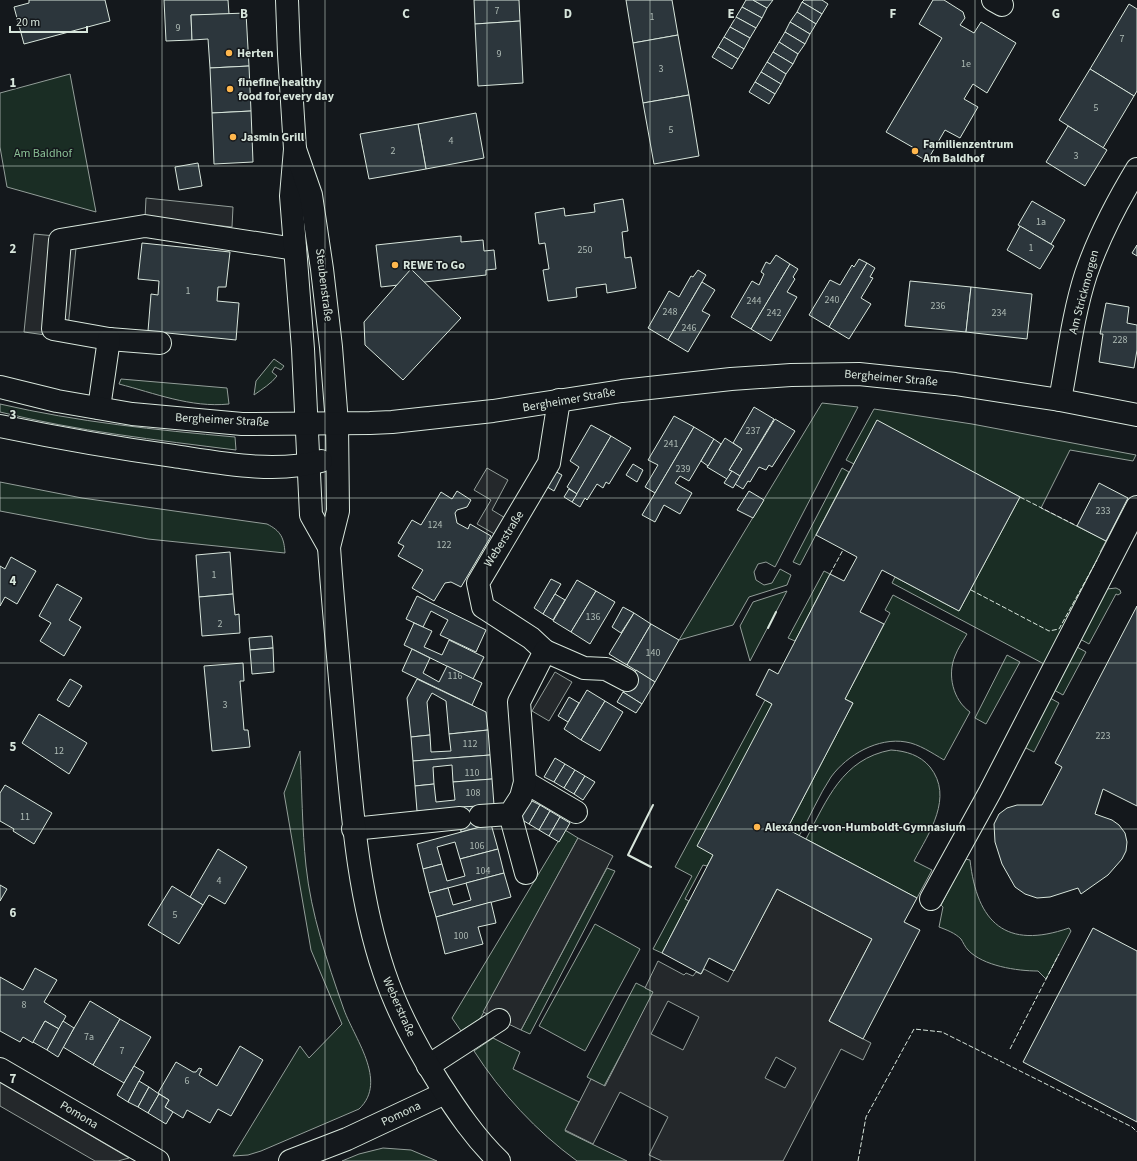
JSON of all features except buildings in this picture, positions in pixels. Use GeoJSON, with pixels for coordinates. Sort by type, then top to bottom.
{"type":"FeatureCollection","features":[{"type":"Feature","properties":{"kind":"main road","name":"Steubenstraße"},"geometry":{"type":"LineString","coordinates":[[287,0],[295,149],[291,196],[303,349],[306,423]]}},
{"type":"Feature","properties":{"kind":"main road","name":"Steubenstraße"},"geometry":{"type":"LineString","coordinates":[[295,149],[311,195],[332,347],[337,423]]}},
{"type":"Feature","properties":{"kind":"main road","name":"Am Strickmorgen"},"geometry":{"type":"LineString","coordinates":[[1060,400],[1077,307],[1086,274],[1111,214],[1137,169]]}},
{"type":"Feature","properties":{"kind":"main road"},"geometry":{"type":"LineString","coordinates":[[160,343],[109,339],[53,329],[60,240],[145,226],[295,249]]}},
{"type":"Feature","properties":{"kind":"main road"},"geometry":{"type":"LineString","coordinates":[[99,408],[109,339]]}},
{"type":"Feature","properties":{"kind":"main road","name":"Bergheimer Straße"},"geometry":{"type":"LineString","coordinates":[[0,387],[58,401],[132,414],[242,424],[337,423],[392,422],[528,407],[559,400],[732,379],[838,374],[928,381],[1060,400],[1137,415]]}},
{"type":"Feature","properties":{"kind":"main road","name":"Weberstraße"},"geometry":{"type":"LineString","coordinates":[[559,400],[549,463],[478,583],[483,607],[530,638],[545,651],[584,668],[606,669],[626,680]]}},
{"type":"Feature","properties":{"kind":"main road","name":"Weberstraße"},"geometry":{"type":"LineString","coordinates":[[306,423],[307,465],[311,515],[329,548]]}},
{"type":"Feature","properties":{"kind":"main road","name":"Weberstraße"},"geometry":{"type":"LineString","coordinates":[[337,423],[338,511],[329,548],[354,829],[362,885],[384,972],[396,1004],[428,1066],[445,1093],[466,1123],[499,1161]]}},
{"type":"Feature","properties":{"kind":"main road"},"geometry":{"type":"LineString","coordinates":[[0,426],[85,443],[244,466],[307,465],[323,460],[337,446]]}},
{"type":"Feature","properties":{"kind":"main road"},"geometry":{"type":"LineString","coordinates":[[931,899],[990,792],[1137,507]]}},
{"type":"Feature","properties":{"kind":"main road"},"geometry":{"type":"LineString","coordinates":[[526,873],[510,814],[521,797],[525,782],[519,702],[545,651]]}},
{"type":"Feature","properties":{"kind":"main road"},"geometry":{"type":"LineString","coordinates":[[525,782],[576,812]]}},
{"type":"Feature","properties":{"kind":"main road"},"geometry":{"type":"LineString","coordinates":[[354,829],[510,814]]}},
{"type":"Feature","properties":{"kind":"main road"},"geometry":{"type":"LineString","coordinates":[[428,1066],[499,1020]]}},
{"type":"Feature","properties":{"kind":"main road","name":"Pomona"},"geometry":{"type":"LineString","coordinates":[[0,1069],[158,1161]]}},
{"type":"Feature","properties":{"kind":"main road","name":"Pomona"},"geometry":{"type":"LineString","coordinates":[[290,1161],[347,1139],[445,1093]]}},
{"type":"Feature","properties":{"kind":"green space","name":"Am Baldhof"},"geometry":{"type":"Polygon","coordinates":[[[70,74],[96,212],[7,187],[0,147],[0,93],[70,74]]]}},
{"type":"Feature","properties":{"kind":"green space"},"geometry":{"type":"Polygon","coordinates":[[[274,359],[284,366],[281,370],[275,367],[272,372],[277,376],[275,379],[254,395],[256,381],[274,359]]]}},
{"type":"Feature","properties":{"kind":"green space"},"geometry":{"type":"Polygon","coordinates":[[[121,379],[227,388],[229,404],[201,404],[173,399],[119,384],[121,379]]]}},
{"type":"Feature","properties":{"kind":"green space"},"geometry":{"type":"Polygon","coordinates":[[[822,403],[858,407],[775,567],[766,562],[758,564],[754,572],[756,580],[764,585],[772,583],[780,569],[791,575],[787,585],[749,597],[733,625],[679,640],[822,403]]]}},
{"type":"Feature","properties":{"kind":"green space"},"geometry":{"type":"Polygon","coordinates":[[[0,404],[88,421],[235,437],[236,450],[176,443],[58,425],[0,412],[0,404]]]}},
{"type":"Feature","properties":{"kind":"green space"},"geometry":{"type":"Polygon","coordinates":[[[874,409],[972,424],[1136,455],[1133,461],[1070,450],[1041,508],[1106,541],[1100,552],[1102,554],[1044,664],[892,583],[895,577],[959,611],[1020,497],[877,421],[854,464],[846,460],[874,409]]]}},
{"type":"Feature","properties":{"kind":"green space"},"geometry":{"type":"Polygon","coordinates":[[[842,468],[849,472],[800,565],[793,562],[842,468]]]}},
{"type":"Feature","properties":{"kind":"green space"},"geometry":{"type":"Polygon","coordinates":[[[0,482],[82,498],[267,524],[279,532],[283,539],[285,553],[148,539],[0,511],[0,482]]]}},
{"type":"Feature","properties":{"kind":"green space"},"geometry":{"type":"Polygon","coordinates":[[[824,571],[830,574],[795,641],[788,638],[824,571]]]}},
{"type":"Feature","properties":{"kind":"green space"},"geometry":{"type":"Polygon","coordinates":[[[1116,588],[1120,590],[1121,593],[1118,595],[1116,594],[1089,644],[1080,639],[1107,589],[1116,588]]]}},
{"type":"Feature","properties":{"kind":"green space"},"geometry":{"type":"Polygon","coordinates":[[[787,591],[750,661],[740,626],[753,602],[787,591]]]}},
{"type":"Feature","properties":{"kind":"green space"},"geometry":{"type":"Polygon","coordinates":[[[893,595],[967,634],[955,656],[952,679],[953,687],[959,701],[970,712],[944,760],[916,745],[895,741],[874,745],[854,755],[831,777],[822,791],[799,836],[787,829],[853,703],[845,699],[890,613],[885,610],[893,595]]]}},
{"type":"Feature","properties":{"kind":"green space"},"geometry":{"type":"Polygon","coordinates":[[[1077,647],[1086,652],[1063,695],[1054,690],[1077,647]]]}},
{"type":"Feature","properties":{"kind":"green space"},"geometry":{"type":"Polygon","coordinates":[[[1007,655],[1020,662],[986,724],[975,718],[1007,655]]]}},
{"type":"Feature","properties":{"kind":"green space"},"geometry":{"type":"Polygon","coordinates":[[[1050,698],[1059,703],[1034,752],[1024,747],[1050,698]]]}},
{"type":"Feature","properties":{"kind":"green space"},"geometry":{"type":"Polygon","coordinates":[[[765,700],[772,704],[713,855],[707,866],[703,865],[685,899],[689,901],[662,953],[653,949],[692,876],[675,867],[765,700]]]}},
{"type":"Feature","properties":{"kind":"green space"},"geometry":{"type":"Polygon","coordinates":[[[891,750],[902,751],[922,759],[930,767],[937,779],[940,790],[937,815],[914,861],[932,870],[917,898],[806,839],[829,796],[848,772],[860,762],[874,755],[891,750]]]}},
{"type":"Feature","properties":{"kind":"green space"},"geometry":{"type":"Polygon","coordinates":[[[300,751],[303,823],[308,884],[326,955],[343,1007],[366,1059],[370,1072],[371,1085],[367,1098],[359,1109],[261,1151],[248,1155],[233,1156],[300,1046],[309,1058],[342,1024],[311,950],[284,793],[300,751]]]}},
{"type":"Feature","properties":{"kind":"green space"},"geometry":{"type":"Polygon","coordinates":[[[565,830],[578,838],[480,1019],[461,1031],[452,1018],[565,830]]]}},
{"type":"Feature","properties":{"kind":"green space"},"geometry":{"type":"Polygon","coordinates":[[[965,859],[970,860],[974,882],[980,900],[988,915],[998,926],[1012,933],[1028,936],[1047,934],[1069,928],[1071,931],[1046,979],[1038,971],[1011,969],[982,960],[968,950],[959,937],[939,927],[943,907],[941,905],[965,859]]]}},
{"type":"Feature","properties":{"kind":"green space"},"geometry":{"type":"Polygon","coordinates":[[[607,868],[615,871],[530,1034],[521,1030],[607,868]]]}},
{"type":"Feature","properties":{"kind":"green space"},"geometry":{"type":"Polygon","coordinates":[[[595,924],[640,949],[585,1051],[539,1026],[595,924]]]}},
{"type":"Feature","properties":{"kind":"green space"},"geometry":{"type":"Polygon","coordinates":[[[636,983],[654,992],[604,1086],[587,1077],[636,983]]]}},
{"type":"Feature","properties":{"kind":"green space"},"geometry":{"type":"Polygon","coordinates":[[[493,1038],[520,1052],[513,1069],[579,1102],[565,1131],[627,1161],[577,1161],[547,1137],[520,1110],[496,1082],[474,1051],[493,1038]]]}},
{"type":"Feature","properties":{"kind":"green space"},"geometry":{"type":"Polygon","coordinates":[[[383,1148],[411,1150],[437,1161],[342,1161],[359,1154],[383,1148]]]}},
{"type":"Feature","properties":{"kind":"shaded area"},"geometry":{"type":"Polygon","coordinates":[[[146,198],[233,207],[232,227],[145,218],[146,198]]]}},
{"type":"Feature","properties":{"kind":"shaded area"},"geometry":{"type":"Polygon","coordinates":[[[34,234],[77,238],[67,338],[24,332],[34,234]]]}},
{"type":"Feature","properties":{"kind":"shaded area"},"geometry":{"type":"Polygon","coordinates":[[[487,468],[508,480],[492,510],[507,519],[498,536],[477,524],[491,500],[474,490],[487,468]]]}},
{"type":"Feature","properties":{"kind":"shaded area"},"geometry":{"type":"Polygon","coordinates":[[[555,672],[572,682],[549,721],[532,711],[555,672]]]}},
{"type":"Feature","properties":{"kind":"shaded area"},"geometry":{"type":"Polygon","coordinates":[[[578,838],[613,856],[521,1030],[483,1012],[578,838]]]}},
{"type":"Feature","properties":{"kind":"shaded area"},"geometry":{"type":"Polygon","coordinates":[[[777,889],[872,939],[829,1021],[871,1043],[863,1060],[841,1049],[783,1161],[662,1161],[649,1155],[668,1117],[620,1092],[593,1144],[565,1130],[591,1079],[605,1086],[653,992],[645,988],[658,961],[684,975],[686,973],[693,976],[696,972],[701,974],[704,969],[728,982],[777,889]],[[668,1001],[651,1034],[683,1050],[699,1017],[668,1001]],[[776,1057],[765,1078],[785,1088],[796,1068],[776,1057]]]}},
{"type":"Feature","properties":{"kind":"shaded area"},"geometry":{"type":"Polygon","coordinates":[[[0,1082],[129,1158],[118,1161],[95,1161],[0,1106],[0,1082]]]}},
{"type":"Feature","properties":{"kind":"fence"},"geometry":{"type":"LineString","coordinates":[[1020,497],[1077,526]]}},
{"type":"Feature","properties":{"kind":"fence"},"geometry":{"type":"LineString","coordinates":[[830,574],[843,550]]}},
{"type":"Feature","properties":{"kind":"fence"},"geometry":{"type":"LineString","coordinates":[[971,590],[1049,631],[1059,629],[1097,560]]}},
{"type":"Feature","properties":{"kind":"fence"},"geometry":{"type":"LineString","coordinates":[[1010,1049],[1059,954]]}},
{"type":"Feature","properties":{"kind":"fence"},"geometry":{"type":"LineString","coordinates":[[858,1161],[866,1117],[914,1029],[942,1032],[1132,1127],[1137,1132]]}},
{"type":"Feature","properties":{"kind":"wall"},"geometry":{"type":"LineString","coordinates":[[768,628],[776,612]]}},
{"type":"Feature","properties":{"kind":"wall"},"geometry":{"type":"LineString","coordinates":[[651,867],[628,855],[653,805]]}},
{"type":"Feature","properties":{"kind":"place","name":"Herten"},"geometry":{"type":"Point","coordinates":[229,53]}},
{"type":"Feature","properties":{"kind":"place","name":"finefine healthy food for every day"},"geometry":{"type":"Point","coordinates":[230,89]}},
{"type":"Feature","properties":{"kind":"place","name":"Jasmin Grill"},"geometry":{"type":"Point","coordinates":[233,137]}},
{"type":"Feature","properties":{"kind":"place","name":"Familienzentrum Am Baldhof"},"geometry":{"type":"Point","coordinates":[915,151]}},
{"type":"Feature","properties":{"kind":"place","name":"REWE To Go"},"geometry":{"type":"Point","coordinates":[395,265]}},
{"type":"Feature","properties":{"kind":"place","name":"Alexander-von-Humboldt-Gymnasium"},"geometry":{"type":"Point","coordinates":[757,827]}}]}
